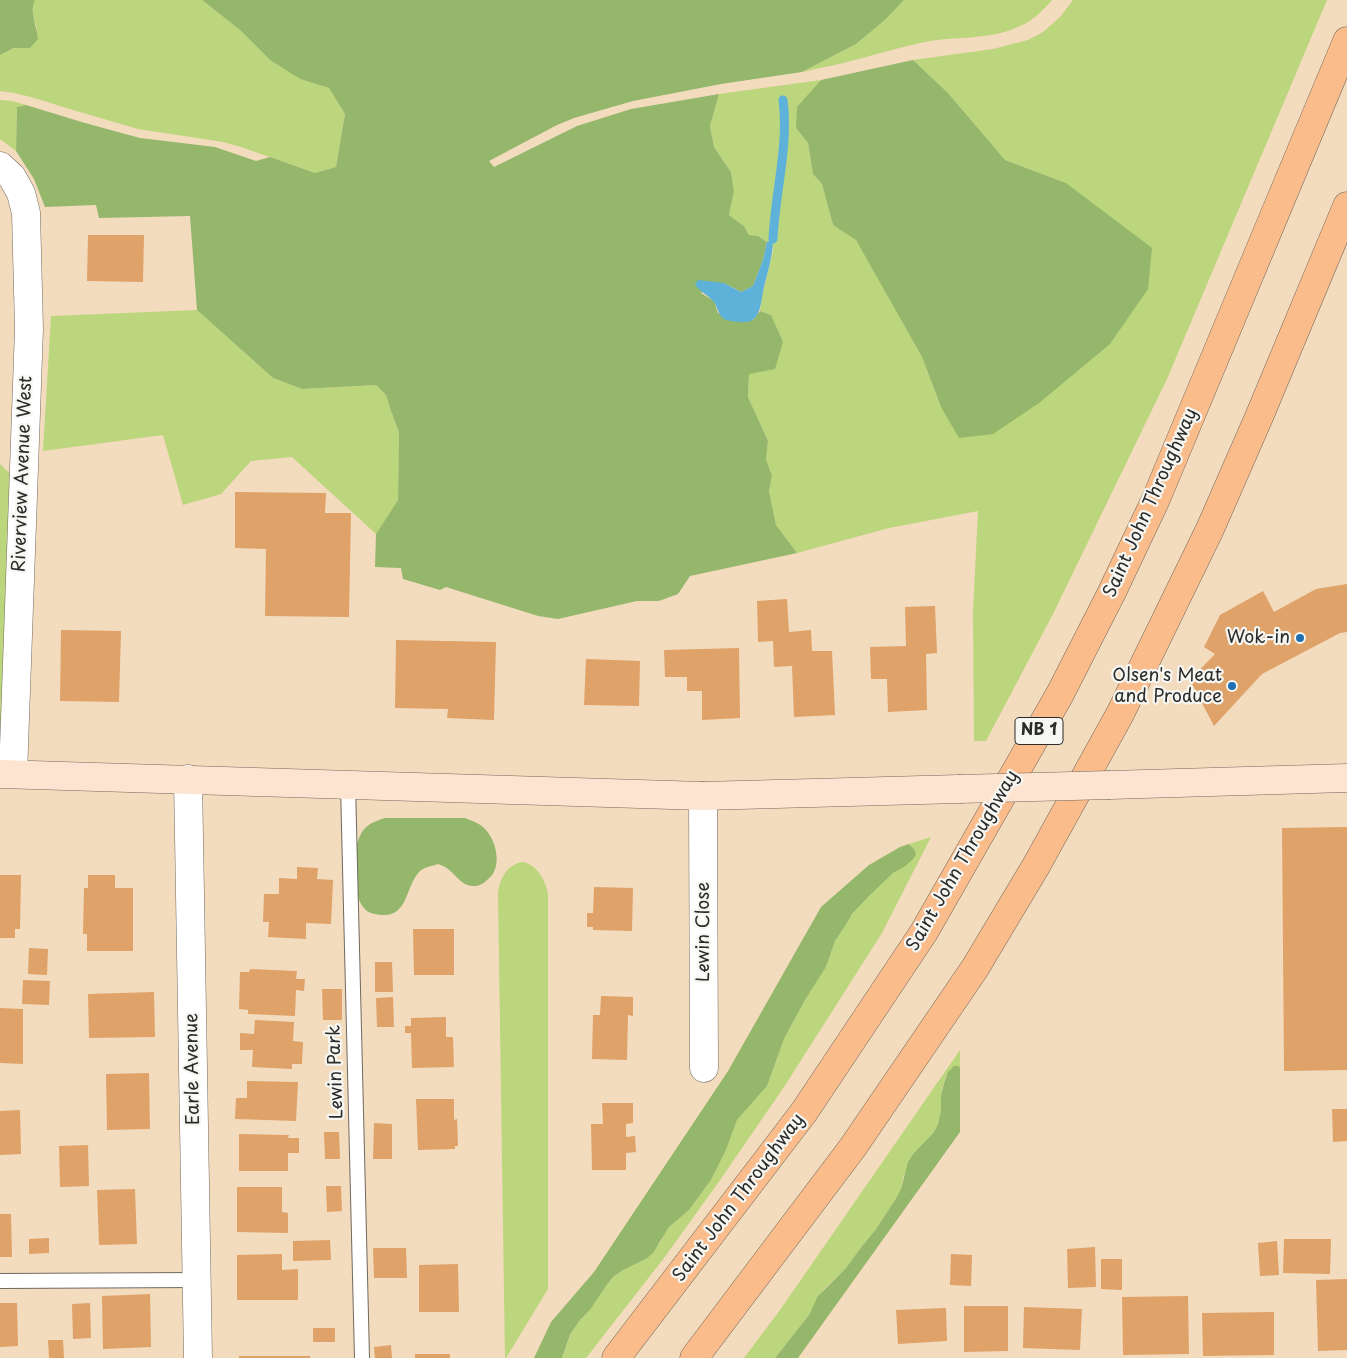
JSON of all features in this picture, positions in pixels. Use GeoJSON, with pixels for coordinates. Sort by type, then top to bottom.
{"type":"FeatureCollection","features":[{"type":"Feature","properties":{"kind":"highway","name":"Saint John Throughway"},"geometry":{"type":"LineString","coordinates":[[616,1358],[804,1112],[924,932],[1060,694],[1111,594],[1156,499],[1347,41]]}},
{"type":"Feature","properties":{"kind":"highway"},"geometry":{"type":"LineString","coordinates":[[694,1358],[853,1147],[975,968],[1036,866],[1120,714],[1210,529],[1347,206]]}},
{"type":"Feature","properties":{"kind":"street","name":"Riverview Avenue West"},"geometry":{"type":"LineString","coordinates":[[6,172],[21,193],[26,213],[29,329],[6,774]]}},
{"type":"Feature","properties":{"kind":"street"},"geometry":{"type":"LineString","coordinates":[[1317,779],[1347,763]]}},
{"type":"Feature","properties":{"kind":"street"},"geometry":{"type":"LineString","coordinates":[[6,774],[703,796],[1347,778]]}},
{"type":"Feature","properties":{"kind":"street","name":"Earle Avenue"},"geometry":{"type":"LineString","coordinates":[[188,779],[198,1358]]}},
{"type":"Feature","properties":{"kind":"street","name":"Lewin Close"},"geometry":{"type":"LineString","coordinates":[[703,796],[704,1068]]}},
{"type":"Feature","properties":{"kind":"lane","name":"Lewin Park"},"geometry":{"type":"LineString","coordinates":[[348,785],[362,1358]]}},
{"type":"Feature","properties":{"kind":"lane"},"geometry":{"type":"LineString","coordinates":[[0,1281],[196,1280]]}},
{"type":"Feature","properties":{"kind":"green space"},"geometry":{"type":"Polygon","coordinates":[[[0,0],[35,0],[33,14],[38,39],[30,48],[14,48],[0,55],[0,0]]]}},
{"type":"Feature","properties":{"kind":"green space"},"geometry":{"type":"Polygon","coordinates":[[[35,0],[202,0],[240,30],[270,60],[300,79],[329,88],[345,114],[336,167],[315,173],[223,142],[138,129],[31,97],[0,91],[0,55],[15,48],[30,48],[37,29],[33,16],[35,0]]]}},
{"type":"Feature","properties":{"kind":"green space"},"geometry":{"type":"Polygon","coordinates":[[[202,0],[904,0],[885,20],[856,44],[802,72],[721,84],[633,101],[574,118],[557,125],[489,161],[494,167],[577,126],[631,109],[719,94],[710,126],[714,147],[731,172],[734,191],[729,215],[744,226],[749,235],[758,236],[767,242],[763,260],[753,286],[741,292],[721,284],[701,293],[714,301],[718,313],[753,320],[760,311],[771,315],[783,342],[775,369],[749,374],[748,397],[768,441],[766,459],[772,476],[769,491],[776,525],[797,553],[690,576],[678,594],[659,601],[637,601],[558,619],[538,616],[446,587],[440,590],[403,579],[401,568],[375,567],[376,534],[398,500],[399,432],[386,395],[376,385],[302,389],[273,378],[197,310],[190,216],[99,218],[96,205],[45,207],[34,179],[16,151],[17,107],[26,105],[140,138],[215,147],[256,161],[270,157],[315,173],[336,167],[345,114],[329,88],[300,79],[270,60],[240,30],[202,0]]]}},
{"type":"Feature","properties":{"kind":"green space"},"geometry":{"type":"Polygon","coordinates":[[[904,0],[1052,0],[1030,21],[1019,27],[992,35],[925,42],[802,72],[856,44],[885,20],[904,0]]]}},
{"type":"Feature","properties":{"kind":"green space"},"geometry":{"type":"Polygon","coordinates":[[[1073,0],[1327,0],[1167,379],[1053,614],[986,741],[974,741],[973,611],[978,511],[889,528],[797,553],[776,525],[769,491],[772,476],[766,459],[768,441],[748,397],[749,374],[771,315],[760,311],[773,251],[772,239],[767,242],[758,236],[749,235],[744,226],[729,215],[734,191],[731,172],[714,147],[710,126],[719,94],[821,80],[798,107],[796,128],[808,143],[813,174],[822,184],[833,225],[856,239],[922,357],[941,407],[1066,183],[1005,160],[948,93],[913,60],[993,49],[1028,40],[1043,32],[1060,17],[1073,0]]]}},
{"type":"Feature","properties":{"kind":"green space"},"geometry":{"type":"Polygon","coordinates":[[[913,60],[948,93],[1005,160],[1066,183],[1152,248],[1148,289],[1110,344],[1039,403],[993,434],[959,438],[941,407],[922,357],[856,240],[833,225],[822,184],[813,174],[808,143],[796,128],[797,107],[821,80],[913,60]]]}},
{"type":"Feature","properties":{"kind":"green space"},"geometry":{"type":"Polygon","coordinates":[[[0,100],[26,105],[17,107],[16,151],[0,139],[0,100]]]}},
{"type":"Feature","properties":{"kind":"green space"},"geometry":{"type":"Polygon","coordinates":[[[197,310],[273,378],[302,389],[376,385],[386,395],[399,432],[398,500],[376,534],[292,457],[251,461],[221,494],[183,505],[163,435],[43,451],[51,316],[197,310]]]}},
{"type":"Feature","properties":{"kind":"green space"},"geometry":{"type":"Polygon","coordinates":[[[0,464],[23,486],[0,774],[0,464]]]}},
{"type":"Feature","properties":{"kind":"green space"},"geometry":{"type":"Polygon","coordinates":[[[385,818],[465,818],[476,822],[485,829],[493,840],[497,862],[495,869],[484,883],[469,886],[441,865],[438,864],[426,868],[420,871],[415,878],[399,909],[384,915],[371,913],[361,904],[358,897],[354,880],[354,857],[358,841],[364,829],[372,823],[385,818]]]}},
{"type":"Feature","properties":{"kind":"green space"},"geometry":{"type":"Polygon","coordinates":[[[931,837],[882,933],[784,1087],[718,1183],[664,1258],[586,1358],[562,1358],[570,1336],[580,1320],[590,1310],[613,1277],[646,1259],[660,1243],[669,1227],[689,1210],[711,1180],[726,1150],[737,1120],[767,1086],[784,1039],[805,1000],[826,967],[835,941],[852,914],[884,880],[904,867],[914,849],[909,844],[931,837]]]}},
{"type":"Feature","properties":{"kind":"green space"},"geometry":{"type":"Polygon","coordinates":[[[909,844],[914,849],[916,855],[904,867],[893,873],[852,914],[835,941],[826,967],[805,1000],[784,1039],[767,1086],[737,1120],[726,1150],[711,1180],[689,1210],[669,1227],[653,1253],[646,1259],[613,1277],[570,1335],[562,1358],[534,1358],[551,1322],[594,1272],[728,1071],[821,907],[869,865],[900,847],[909,844]]]}},
{"type":"Feature","properties":{"kind":"green space"},"geometry":{"type":"Polygon","coordinates":[[[522,862],[532,866],[540,873],[548,893],[548,1289],[505,1358],[498,893],[500,882],[508,869],[522,862]]]}},
{"type":"Feature","properties":{"kind":"green space"},"geometry":{"type":"Polygon","coordinates":[[[960,1050],[960,1068],[959,1066],[952,1068],[946,1076],[942,1089],[938,1124],[934,1132],[914,1153],[903,1178],[901,1189],[876,1229],[846,1268],[824,1289],[809,1315],[775,1358],[744,1358],[780,1310],[960,1050]]]}},
{"type":"Feature","properties":{"kind":"green space"},"geometry":{"type":"Polygon","coordinates":[[[954,1066],[959,1066],[960,1068],[960,1132],[798,1358],[775,1358],[809,1315],[818,1296],[846,1268],[876,1229],[895,1200],[901,1189],[908,1162],[934,1132],[938,1124],[944,1083],[948,1072],[954,1066]]]}},
{"type":"Feature","properties":{"kind":"water"},"geometry":{"type":"Polygon","coordinates":[[[773,239],[770,263],[759,312],[756,317],[747,322],[724,319],[714,302],[695,285],[698,280],[724,283],[741,292],[753,286],[763,260],[767,242],[773,239]]]}},
{"type":"Feature","properties":{"kind":"building"},"geometry":{"type":"Polygon","coordinates":[[[88,235],[144,235],[143,282],[87,281],[88,235]]]}},
{"type":"Feature","properties":{"kind":"building"},"geometry":{"type":"Polygon","coordinates":[[[235,492],[326,493],[325,513],[351,513],[349,617],[265,616],[266,549],[235,548],[235,492]]]}},
{"type":"Feature","properties":{"kind":"building"},"geometry":{"type":"Polygon","coordinates":[[[1347,584],[1347,632],[1340,633],[1262,674],[1214,726],[1190,680],[1215,654],[1204,647],[1220,615],[1263,591],[1274,612],[1316,589],[1347,584]]]}},
{"type":"Feature","properties":{"kind":"building"},"geometry":{"type":"Polygon","coordinates":[[[787,599],[789,632],[811,630],[812,651],[832,651],[835,715],[794,717],[792,666],[774,667],[773,641],[758,642],[757,601],[787,599]]]}},
{"type":"Feature","properties":{"kind":"building"},"geometry":{"type":"Polygon","coordinates":[[[935,606],[937,653],[926,654],[927,710],[888,712],[887,679],[871,679],[870,647],[906,646],[905,607],[935,606]]]}},
{"type":"Feature","properties":{"kind":"building"},"geometry":{"type":"Polygon","coordinates":[[[61,630],[121,631],[119,702],[60,701],[61,630]]]}},
{"type":"Feature","properties":{"kind":"building"},"geometry":{"type":"Polygon","coordinates":[[[396,640],[496,642],[494,720],[447,718],[448,709],[395,708],[396,640]]]}},
{"type":"Feature","properties":{"kind":"building"},"geometry":{"type":"Polygon","coordinates":[[[739,648],[740,718],[702,720],[702,691],[687,691],[687,677],[665,677],[664,650],[739,648]]]}},
{"type":"Feature","properties":{"kind":"building"},"geometry":{"type":"Polygon","coordinates":[[[586,659],[640,661],[639,706],[584,705],[586,659]]]}},
{"type":"Feature","properties":{"kind":"building"},"geometry":{"type":"Polygon","coordinates":[[[1347,827],[1347,1070],[1284,1071],[1282,828],[1347,827]]]}},
{"type":"Feature","properties":{"kind":"building"},"geometry":{"type":"Polygon","coordinates":[[[297,867],[318,868],[317,879],[333,880],[331,924],[306,923],[306,939],[268,937],[269,922],[263,922],[264,894],[279,894],[279,878],[297,879],[297,867]]]}},
{"type":"Feature","properties":{"kind":"building"},"geometry":{"type":"Polygon","coordinates":[[[0,875],[21,875],[20,929],[15,929],[15,938],[0,938],[0,875]]]}},
{"type":"Feature","properties":{"kind":"building"},"geometry":{"type":"Polygon","coordinates":[[[88,875],[115,875],[115,888],[133,888],[133,951],[87,951],[87,934],[83,934],[84,888],[88,888],[88,875]]]}},
{"type":"Feature","properties":{"kind":"building"},"geometry":{"type":"Polygon","coordinates":[[[594,887],[633,888],[632,931],[593,930],[593,927],[587,927],[587,913],[593,913],[594,887]]]}},
{"type":"Feature","properties":{"kind":"building"},"geometry":{"type":"Polygon","coordinates":[[[413,929],[454,929],[454,975],[414,975],[413,929]]]}},
{"type":"Feature","properties":{"kind":"building"},"geometry":{"type":"Polygon","coordinates":[[[29,948],[48,949],[47,975],[28,974],[29,948]]]}},
{"type":"Feature","properties":{"kind":"building"},"geometry":{"type":"Polygon","coordinates":[[[375,962],[392,962],[393,992],[375,992],[375,962]]]}},
{"type":"Feature","properties":{"kind":"building"},"geometry":{"type":"Polygon","coordinates":[[[250,969],[297,971],[296,979],[305,979],[304,991],[296,990],[295,1016],[248,1014],[248,1010],[239,1009],[240,972],[249,972],[250,969]]]}},
{"type":"Feature","properties":{"kind":"building"},"geometry":{"type":"Polygon","coordinates":[[[23,980],[50,981],[49,1005],[22,1004],[23,980]]]}},
{"type":"Feature","properties":{"kind":"building"},"geometry":{"type":"Polygon","coordinates":[[[322,989],[342,989],[342,1020],[323,1020],[322,989]]]}},
{"type":"Feature","properties":{"kind":"building"},"geometry":{"type":"Polygon","coordinates":[[[154,992],[155,1037],[89,1038],[88,994],[154,992]]]}},
{"type":"Feature","properties":{"kind":"building"},"geometry":{"type":"Polygon","coordinates":[[[601,996],[633,997],[633,1016],[628,1015],[627,1060],[592,1059],[593,1015],[600,1015],[601,996]]]}},
{"type":"Feature","properties":{"kind":"building"},"geometry":{"type":"Polygon","coordinates":[[[393,997],[394,1027],[377,1027],[376,998],[393,997]]]}},
{"type":"Feature","properties":{"kind":"building"},"geometry":{"type":"Polygon","coordinates":[[[0,1008],[23,1009],[23,1064],[0,1063],[0,1008]]]}},
{"type":"Feature","properties":{"kind":"building"},"geometry":{"type":"Polygon","coordinates":[[[446,1017],[446,1037],[453,1037],[454,1067],[412,1068],[411,1033],[405,1033],[405,1026],[411,1026],[411,1018],[446,1017]]]}},
{"type":"Feature","properties":{"kind":"building"},"geometry":{"type":"Polygon","coordinates":[[[255,1020],[294,1022],[293,1041],[303,1042],[302,1064],[292,1064],[292,1069],[252,1067],[253,1050],[240,1050],[240,1033],[254,1034],[255,1020]]]}},
{"type":"Feature","properties":{"kind":"building"},"geometry":{"type":"Polygon","coordinates":[[[149,1073],[150,1129],[107,1130],[106,1074],[149,1073]]]}},
{"type":"Feature","properties":{"kind":"building"},"geometry":{"type":"Polygon","coordinates":[[[247,1081],[298,1082],[296,1121],[235,1119],[236,1098],[247,1098],[247,1081]]]}},
{"type":"Feature","properties":{"kind":"building"},"geometry":{"type":"Polygon","coordinates":[[[416,1099],[454,1099],[454,1120],[457,1119],[458,1146],[455,1146],[455,1149],[418,1150],[416,1099]]]}},
{"type":"Feature","properties":{"kind":"building"},"geometry":{"type":"Polygon","coordinates":[[[602,1103],[633,1103],[633,1123],[626,1124],[626,1137],[635,1136],[636,1152],[626,1153],[626,1170],[592,1170],[591,1124],[603,1124],[602,1103]]]}},
{"type":"Feature","properties":{"kind":"building"},"geometry":{"type":"Polygon","coordinates":[[[1332,1109],[1347,1109],[1347,1141],[1333,1142],[1332,1109]]]}},
{"type":"Feature","properties":{"kind":"building"},"geometry":{"type":"Polygon","coordinates":[[[20,1110],[21,1154],[0,1155],[0,1111],[20,1110]]]}},
{"type":"Feature","properties":{"kind":"building"},"geometry":{"type":"Polygon","coordinates":[[[374,1123],[392,1124],[392,1159],[373,1159],[374,1123]]]}},
{"type":"Feature","properties":{"kind":"building"},"geometry":{"type":"Polygon","coordinates":[[[324,1132],[339,1132],[340,1159],[325,1159],[324,1132]]]}},
{"type":"Feature","properties":{"kind":"building"},"geometry":{"type":"Polygon","coordinates":[[[239,1134],[289,1135],[288,1138],[299,1138],[299,1153],[288,1153],[288,1171],[239,1171],[239,1134]]]}},
{"type":"Feature","properties":{"kind":"building"},"geometry":{"type":"Polygon","coordinates":[[[88,1145],[89,1186],[60,1187],[59,1146],[88,1145]]]}},
{"type":"Feature","properties":{"kind":"building"},"geometry":{"type":"Polygon","coordinates":[[[326,1186],[341,1186],[342,1211],[327,1212],[326,1186]]]}},
{"type":"Feature","properties":{"kind":"building"},"geometry":{"type":"Polygon","coordinates":[[[237,1187],[282,1187],[282,1212],[288,1213],[288,1233],[237,1232],[237,1187]]]}},
{"type":"Feature","properties":{"kind":"building"},"geometry":{"type":"Polygon","coordinates":[[[135,1189],[137,1244],[99,1245],[97,1190],[135,1189]]]}},
{"type":"Feature","properties":{"kind":"building"},"geometry":{"type":"Polygon","coordinates":[[[0,1214],[11,1214],[12,1257],[0,1257],[0,1214]]]}},
{"type":"Feature","properties":{"kind":"building"},"geometry":{"type":"Polygon","coordinates":[[[49,1238],[49,1253],[29,1254],[29,1239],[49,1238]]]}},
{"type":"Feature","properties":{"kind":"building"},"geometry":{"type":"Polygon","coordinates":[[[1284,1239],[1331,1239],[1330,1274],[1283,1273],[1284,1239]]]}},
{"type":"Feature","properties":{"kind":"building"},"geometry":{"type":"Polygon","coordinates":[[[330,1240],[331,1260],[293,1261],[293,1241],[330,1240]]]}},
{"type":"Feature","properties":{"kind":"building"},"geometry":{"type":"Polygon","coordinates":[[[1277,1241],[1279,1275],[1260,1276],[1258,1243],[1277,1241]]]}},
{"type":"Feature","properties":{"kind":"building"},"geometry":{"type":"Polygon","coordinates":[[[1095,1247],[1096,1287],[1068,1288],[1067,1249],[1095,1247]]]}},
{"type":"Feature","properties":{"kind":"building"},"geometry":{"type":"Polygon","coordinates":[[[373,1248],[406,1248],[407,1278],[374,1278],[373,1248]]]}},
{"type":"Feature","properties":{"kind":"building"},"geometry":{"type":"Polygon","coordinates":[[[282,1254],[282,1270],[298,1269],[298,1300],[237,1300],[237,1255],[282,1254]]]}},
{"type":"Feature","properties":{"kind":"building"},"geometry":{"type":"Polygon","coordinates":[[[951,1254],[972,1255],[971,1286],[950,1285],[951,1254]]]}},
{"type":"Feature","properties":{"kind":"building"},"geometry":{"type":"Polygon","coordinates":[[[1101,1259],[1122,1259],[1122,1290],[1101,1289],[1101,1259]]]}},
{"type":"Feature","properties":{"kind":"building"},"geometry":{"type":"Polygon","coordinates":[[[458,1264],[459,1312],[419,1312],[419,1265],[458,1264]]]}},
{"type":"Feature","properties":{"kind":"building"},"geometry":{"type":"Polygon","coordinates":[[[1347,1279],[1347,1350],[1318,1351],[1316,1280],[1347,1279]]]}},
{"type":"Feature","properties":{"kind":"building"},"geometry":{"type":"Polygon","coordinates":[[[150,1294],[151,1347],[103,1349],[102,1296],[150,1294]]]}},
{"type":"Feature","properties":{"kind":"building"},"geometry":{"type":"Polygon","coordinates":[[[1188,1296],[1189,1354],[1123,1355],[1122,1297],[1188,1296]]]}},
{"type":"Feature","properties":{"kind":"building"},"geometry":{"type":"Polygon","coordinates":[[[0,1303],[17,1303],[18,1346],[0,1347],[0,1303]]]}},
{"type":"Feature","properties":{"kind":"building"},"geometry":{"type":"Polygon","coordinates":[[[90,1303],[91,1338],[73,1339],[72,1304],[90,1303]]]}},
{"type":"Feature","properties":{"kind":"building"},"geometry":{"type":"Polygon","coordinates":[[[964,1306],[1008,1306],[1008,1351],[964,1352],[964,1306]]]}},
{"type":"Feature","properties":{"kind":"building"},"geometry":{"type":"Polygon","coordinates":[[[1024,1307],[1082,1309],[1080,1350],[1023,1348],[1024,1307]]]}},
{"type":"Feature","properties":{"kind":"building"},"geometry":{"type":"Polygon","coordinates":[[[946,1308],[947,1341],[898,1344],[896,1310],[946,1308]]]}},
{"type":"Feature","properties":{"kind":"building"},"geometry":{"type":"Polygon","coordinates":[[[1274,1312],[1274,1355],[1203,1356],[1202,1313],[1274,1312]]]}},
{"type":"Feature","properties":{"kind":"building"},"geometry":{"type":"Polygon","coordinates":[[[313,1328],[335,1328],[335,1342],[313,1342],[313,1328]]]}},
{"type":"Feature","properties":{"kind":"building"},"geometry":{"type":"Polygon","coordinates":[[[48,1340],[63,1340],[64,1358],[49,1358],[48,1340]]]}},
{"type":"Feature","properties":{"kind":"building"},"geometry":{"type":"Polygon","coordinates":[[[391,1345],[392,1358],[375,1358],[374,1347],[391,1345]]]}},
{"type":"Feature","properties":{"kind":"building"},"geometry":{"type":"Polygon","coordinates":[[[415,1354],[450,1354],[450,1358],[415,1358],[415,1354]]]}},
{"type":"Feature","properties":{"kind":"building"},"geometry":{"type":"Polygon","coordinates":[[[239,1356],[310,1356],[310,1358],[239,1358],[239,1356]]]}},
{"type":"Feature","properties":{"kind":"waterway"},"geometry":{"type":"LineString","coordinates":[[773,239],[783,152],[783,100]]}},
{"type":"Feature","properties":{"kind":"place","name":"Wok-in"},"geometry":{"type":"Point","coordinates":[1300,638]}},
{"type":"Feature","properties":{"kind":"place","name":"Olsen's Meat and Produce"},"geometry":{"type":"Point","coordinates":[1232,686]}}]}
